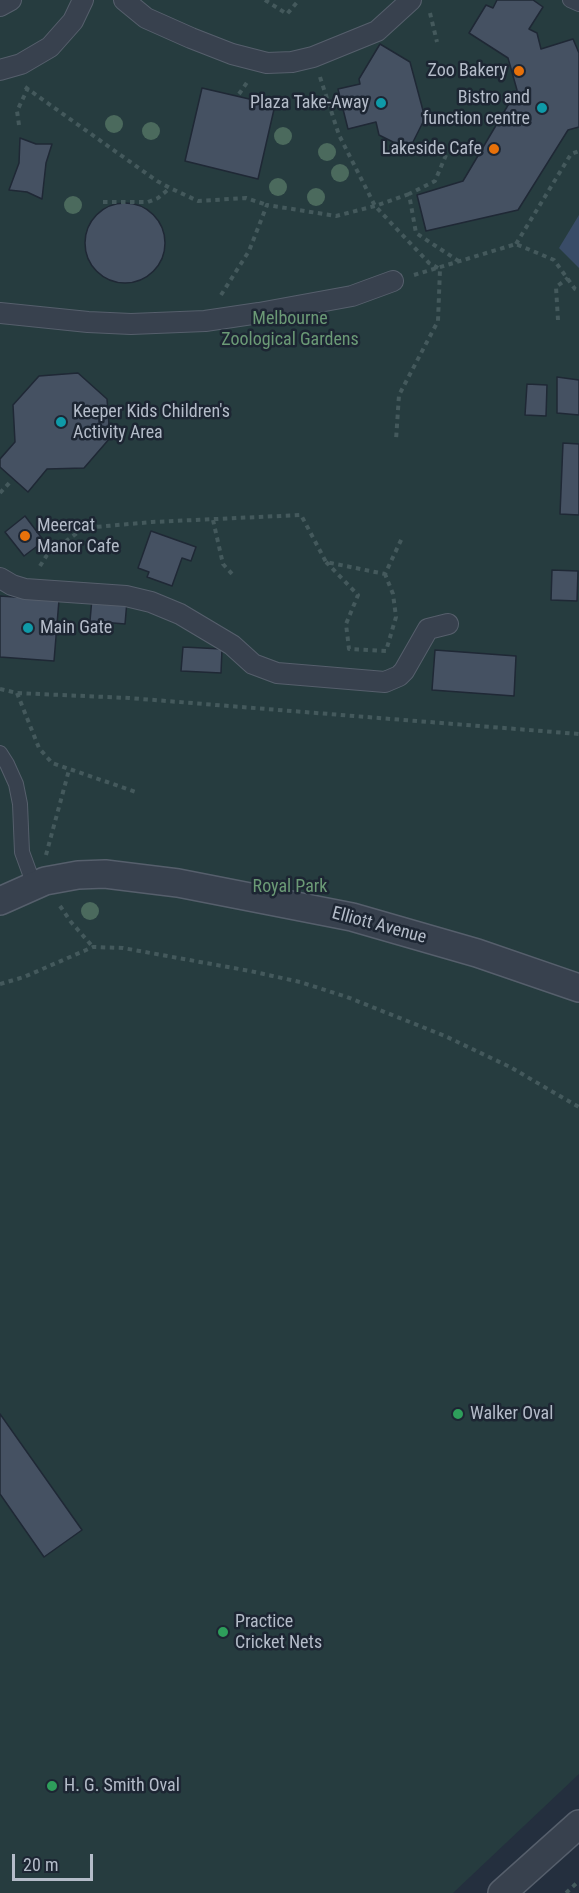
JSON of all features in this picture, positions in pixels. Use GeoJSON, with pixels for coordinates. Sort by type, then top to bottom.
{"type":"FeatureCollection","features":[{"type":"Feature","properties":{"kind":"street"},"geometry":{"type":"LineString","coordinates":[[0,6],[11,0]]}},
{"type":"Feature","properties":{"kind":"street"},"geometry":{"type":"LineString","coordinates":[[2,69],[21,64],[50,47],[73,21],[83,0]]}},
{"type":"Feature","properties":{"kind":"street"},"geometry":{"type":"LineString","coordinates":[[124,0],[146,18],[191,38],[232,54],[267,63],[292,62],[313,57],[377,31],[411,0]]}},
{"type":"Feature","properties":{"kind":"street"},"geometry":{"type":"LineString","coordinates":[[0,313],[131,324],[205,321],[259,314],[352,296],[393,281]]}},
{"type":"Feature","properties":{"kind":"street"},"geometry":{"type":"LineString","coordinates":[[0,578],[25,589],[137,598],[180,614],[232,645],[253,664],[271,672],[385,682],[400,675],[412,661],[428,629],[448,624]]}},
{"type":"Feature","properties":{"kind":"street","name":"Elliott Avenue"},"geometry":{"type":"LineString","coordinates":[[0,901],[34,885],[64,876],[105,874],[178,883],[352,917],[477,953],[579,988]]}},
{"type":"Feature","properties":{"kind":"street"},"geometry":{"type":"LineString","coordinates":[[502,1893],[579,1824]]}},
{"type":"Feature","properties":{"kind":"lane"},"geometry":{"type":"LineString","coordinates":[[570,0],[579,4]]}},
{"type":"Feature","properties":{"kind":"lane"},"geometry":{"type":"LineString","coordinates":[[0,753],[16,784],[20,804],[22,852],[34,885]]}},
{"type":"Feature","properties":{"kind":"path"},"geometry":{"type":"LineString","coordinates":[[266,0],[287,14],[299,0]]}},
{"type":"Feature","properties":{"kind":"path"},"geometry":{"type":"LineString","coordinates":[[429,8],[437,42]]}},
{"type":"Feature","properties":{"kind":"path"},"geometry":{"type":"LineString","coordinates":[[313,57],[339,135],[375,206],[429,263],[440,268],[516,244],[554,260],[575,289],[579,291]]}},
{"type":"Feature","properties":{"kind":"path"},"geometry":{"type":"LineString","coordinates":[[2,69],[157,181],[198,201],[246,198],[267,205],[336,216],[375,206],[435,181],[446,155]]}},
{"type":"Feature","properties":{"kind":"path"},"geometry":{"type":"LineString","coordinates":[[19,125],[17,111],[28,88]]}},
{"type":"Feature","properties":{"kind":"path"},"geometry":{"type":"LineString","coordinates":[[516,244],[571,154],[579,151]]}},
{"type":"Feature","properties":{"kind":"path"},"geometry":{"type":"LineString","coordinates":[[103,202],[148,202],[158,198],[170,188]]}},
{"type":"Feature","properties":{"kind":"path"},"geometry":{"type":"LineString","coordinates":[[408,194],[416,233],[460,262]]}},
{"type":"Feature","properties":{"kind":"path"},"geometry":{"type":"LineString","coordinates":[[205,321],[249,251],[267,205]]}},
{"type":"Feature","properties":{"kind":"path"},"geometry":{"type":"LineString","coordinates":[[396,440],[399,394],[438,321],[440,268]]}},
{"type":"Feature","properties":{"kind":"path"},"geometry":{"type":"LineString","coordinates":[[558,320],[556,287],[568,278]]}},
{"type":"Feature","properties":{"kind":"path"},"geometry":{"type":"LineString","coordinates":[[0,492],[12,481]]}},
{"type":"Feature","properties":{"kind":"path"},"geometry":{"type":"LineString","coordinates":[[25,589],[47,555],[84,528],[302,515],[326,562],[358,595],[345,624],[349,649],[386,651],[396,616],[393,594],[385,574],[402,538]]}},
{"type":"Feature","properties":{"kind":"path"},"geometry":{"type":"LineString","coordinates":[[213,519],[223,564],[232,574]]}},
{"type":"Feature","properties":{"kind":"path"},"geometry":{"type":"LineString","coordinates":[[326,562],[385,574]]}},
{"type":"Feature","properties":{"kind":"path"},"geometry":{"type":"LineString","coordinates":[[0,689],[17,693],[129,698],[579,734]]}},
{"type":"Feature","properties":{"kind":"path"},"geometry":{"type":"LineString","coordinates":[[17,693],[39,748],[51,763],[136,792]]}},
{"type":"Feature","properties":{"kind":"path"},"geometry":{"type":"LineString","coordinates":[[46,853],[69,770]]}},
{"type":"Feature","properties":{"kind":"path"},"geometry":{"type":"LineString","coordinates":[[0,984],[24,977],[93,947],[123,948],[250,971],[300,982],[347,997],[445,1036],[510,1066],[579,1107]]}},
{"type":"Feature","properties":{"kind":"path"},"geometry":{"type":"LineString","coordinates":[[566,1893],[579,1881]]}},
{"type":"Feature","properties":{"kind":"green space","name":"Royal Park"},"geometry":{"type":"Polygon","coordinates":[[[0,0],[579,0],[579,1774],[453,1893],[0,1893],[0,0]]]}},
{"type":"Feature","properties":{"kind":"water"},"geometry":{"type":"Polygon","coordinates":[[[579,215],[579,268],[559,248],[579,215]]]}},
{"type":"Feature","properties":{"kind":"building","name":"Bistro and function centre"},"geometry":{"type":"Polygon","coordinates":[[[497,0],[533,0],[543,7],[529,29],[537,33],[541,49],[573,39],[579,53],[579,127],[568,130],[518,210],[426,231],[417,195],[463,181],[517,90],[508,58],[469,33],[486,5],[493,8],[497,0]]]}},
{"type":"Feature","properties":{"kind":"building","name":"Plaza Take-Away"},"geometry":{"type":"Polygon","coordinates":[[[380,44],[410,62],[425,118],[409,150],[379,135],[376,122],[348,129],[338,89],[360,84],[359,79],[380,44]]]}},
{"type":"Feature","properties":{"kind":"building"},"geometry":{"type":"Polygon","coordinates":[[[202,88],[275,105],[258,179],[185,161],[202,88]]]}},
{"type":"Feature","properties":{"kind":"building"},"geometry":{"type":"Polygon","coordinates":[[[20,138],[36,144],[52,144],[46,163],[42,199],[27,192],[9,190],[19,163],[20,138]]]}},
{"type":"Feature","properties":{"kind":"building"},"geometry":{"type":"Polygon","coordinates":[[[125,203],[140,206],[153,215],[162,228],[165,243],[162,258],[153,271],[140,280],[125,283],[110,280],[97,271],[88,258],[85,243],[88,228],[97,215],[110,206],[125,203]]]}},
{"type":"Feature","properties":{"kind":"building","name":"Keeper Kids Children's Activity Area"},"geometry":{"type":"Polygon","coordinates":[[[78,373],[107,399],[110,438],[84,468],[47,469],[28,492],[0,467],[0,459],[15,442],[13,405],[39,376],[78,373]]]}},
{"type":"Feature","properties":{"kind":"building"},"geometry":{"type":"Polygon","coordinates":[[[557,377],[579,380],[579,415],[557,413],[557,377]]]}},
{"type":"Feature","properties":{"kind":"building"},"geometry":{"type":"Polygon","coordinates":[[[527,384],[547,385],[546,416],[525,415],[527,384]]]}},
{"type":"Feature","properties":{"kind":"building"},"geometry":{"type":"Polygon","coordinates":[[[563,443],[579,444],[579,515],[560,514],[563,443]]]}},
{"type":"Feature","properties":{"kind":"building","name":"Meercat Manor Cafe"},"geometry":{"type":"Polygon","coordinates":[[[25,516],[44,541],[24,556],[5,532],[25,516]]]}},
{"type":"Feature","properties":{"kind":"building"},"geometry":{"type":"Polygon","coordinates":[[[151,531],[196,547],[191,561],[182,558],[172,586],[147,577],[149,572],[138,568],[151,531]]]}},
{"type":"Feature","properties":{"kind":"building"},"geometry":{"type":"Polygon","coordinates":[[[552,570],[578,571],[577,601],[551,600],[552,570]]]}},
{"type":"Feature","properties":{"kind":"building","name":"Main Gate"},"geometry":{"type":"Polygon","coordinates":[[[0,596],[59,600],[54,661],[0,657],[0,596]]]}},
{"type":"Feature","properties":{"kind":"building"},"geometry":{"type":"Polygon","coordinates":[[[92,598],[127,601],[125,624],[90,621],[92,598]]]}},
{"type":"Feature","properties":{"kind":"building"},"geometry":{"type":"Polygon","coordinates":[[[183,647],[222,649],[221,673],[181,671],[183,647]]]}},
{"type":"Feature","properties":{"kind":"building"},"geometry":{"type":"Polygon","coordinates":[[[435,650],[516,656],[514,696],[432,690],[435,650]]]}},
{"type":"Feature","properties":{"kind":"building"},"geometry":{"type":"Polygon","coordinates":[[[0,1414],[82,1530],[44,1557],[0,1494],[0,1414]]]}},
{"type":"Feature","properties":{"kind":"place","name":"Zoo Bakery"},"geometry":{"type":"Point","coordinates":[519,71]}},
{"type":"Feature","properties":{"kind":"place","name":"Plaza Take-Away"},"geometry":{"type":"Point","coordinates":[381,103]}},
{"type":"Feature","properties":{"kind":"place","name":"Bistro and function centre"},"geometry":{"type":"Point","coordinates":[542,108]}},
{"type":"Feature","properties":{"kind":"place","name":"Lakeside Cafe"},"geometry":{"type":"Point","coordinates":[494,149]}},
{"type":"Feature","properties":{"kind":"place","name":"Keeper Kids Children's Activity Area"},"geometry":{"type":"Point","coordinates":[61,422]}},
{"type":"Feature","properties":{"kind":"place","name":"Meercat Manor Cafe"},"geometry":{"type":"Point","coordinates":[25,536]}},
{"type":"Feature","properties":{"kind":"place","name":"Main Gate"},"geometry":{"type":"Point","coordinates":[28,628]}},
{"type":"Feature","properties":{"kind":"place","name":"Walker Oval"},"geometry":{"type":"Point","coordinates":[458,1414]}},
{"type":"Feature","properties":{"kind":"place","name":"Practice Cricket Nets"},"geometry":{"type":"Point","coordinates":[223,1632]}},
{"type":"Feature","properties":{"kind":"place","name":"H. G. Smith Oval"},"geometry":{"type":"Point","coordinates":[52,1786]}},
{"type":"Feature","properties":{"kind":"park label","name":"Melbourne Zoological Gardens"},"geometry":{"type":"Point","coordinates":[290,329]}}]}
